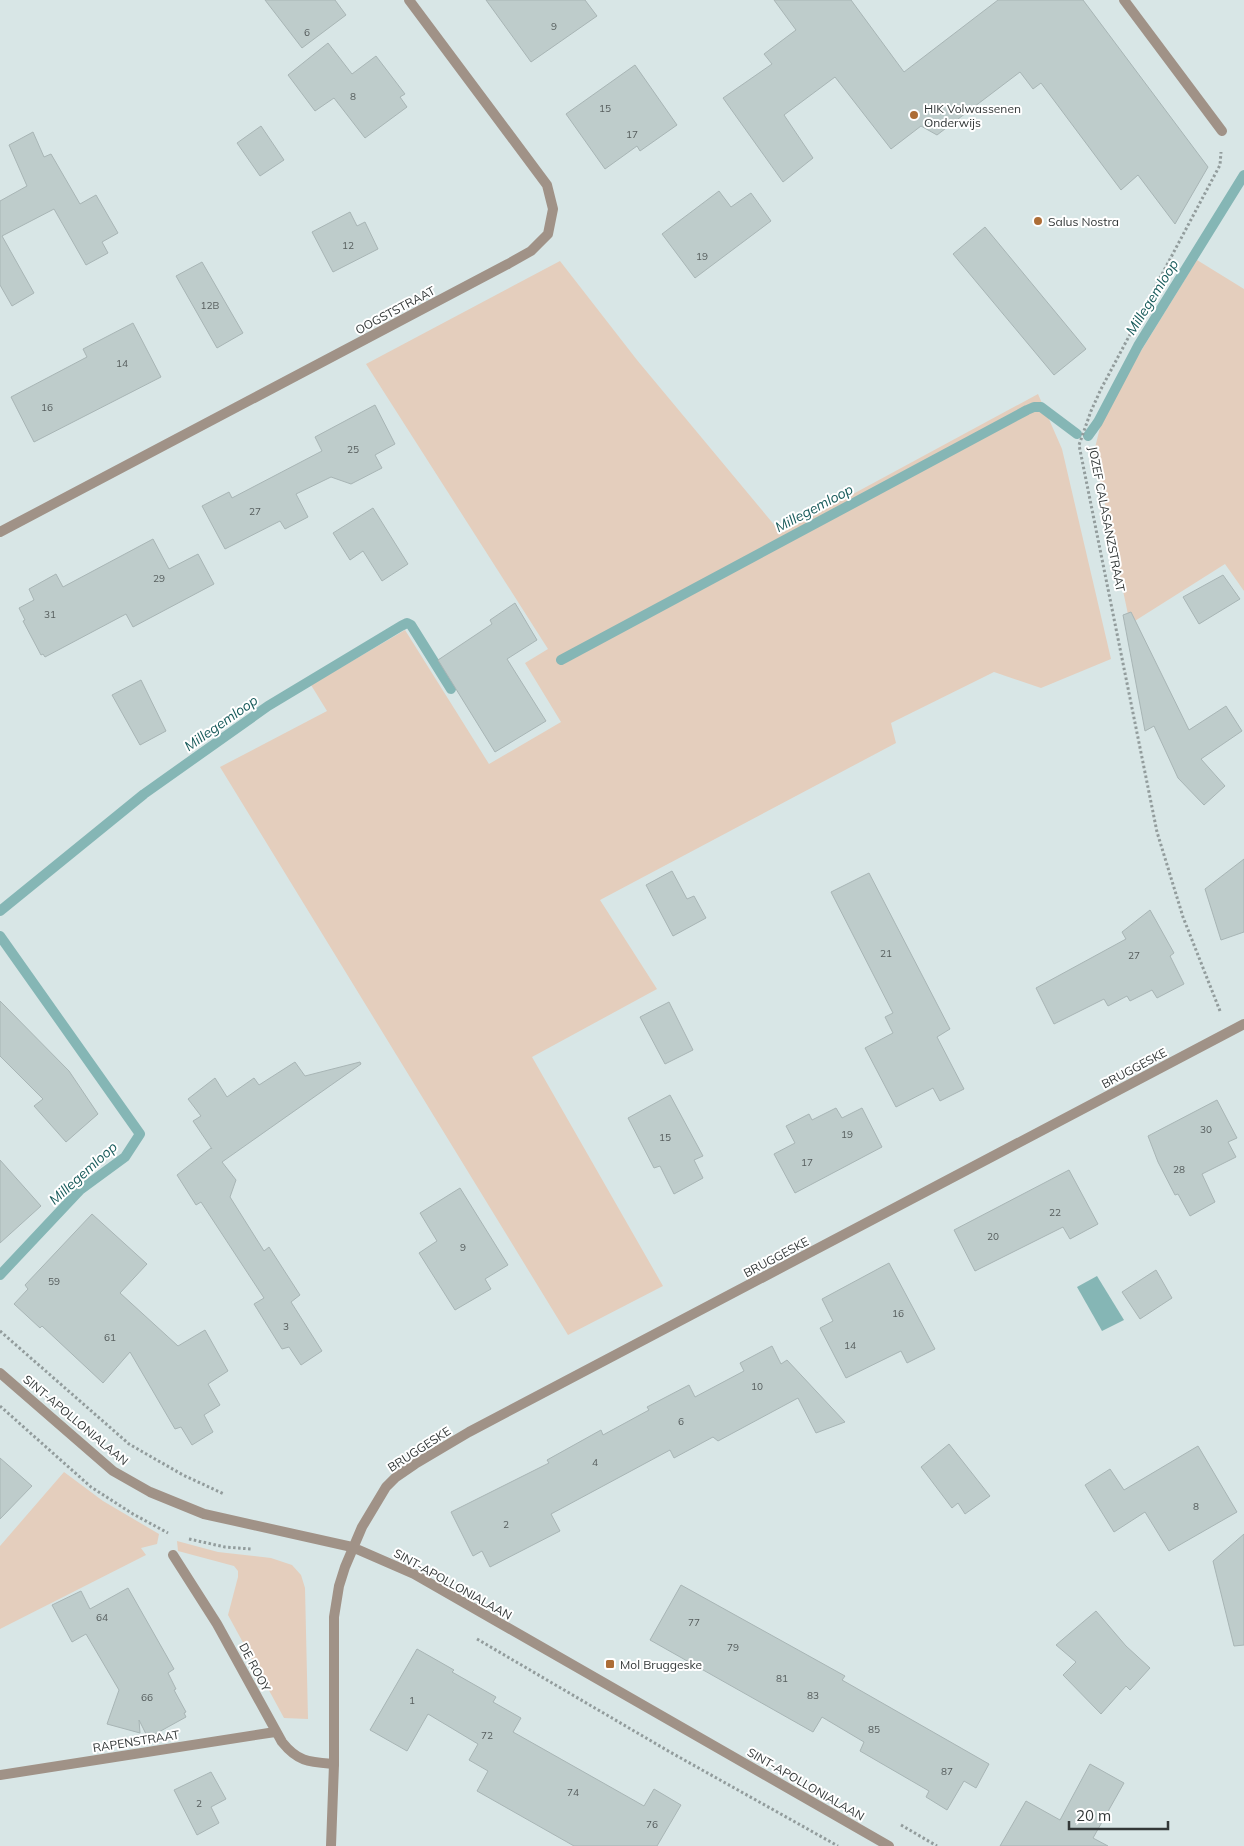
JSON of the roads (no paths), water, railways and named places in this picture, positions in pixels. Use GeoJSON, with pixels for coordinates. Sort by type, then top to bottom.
{"type":"FeatureCollection","features":[{"type":"Feature","properties":{"kind":"street","name":"OOGSTSTRAAT"},"geometry":{"type":"LineString","coordinates":[[0,532],[508,264],[531,251],[548,234],[553,209],[547,185],[409,0]]}},
{"type":"Feature","properties":{"kind":"street"},"geometry":{"type":"LineString","coordinates":[[1124,0],[1222,132]]}},
{"type":"Feature","properties":{"kind":"street","name":"BRUGGESKE"},"geometry":{"type":"LineString","coordinates":[[352,1548],[379,1496],[396,1477],[469,1432],[1244,1024]]}},
{"type":"Feature","properties":{"kind":"street","name":"SINT-APOLLONIALAAN"},"geometry":{"type":"LineString","coordinates":[[0,1373],[113,1471],[150,1492],[204,1514],[352,1548],[414,1574],[889,1846]]}},
{"type":"Feature","properties":{"kind":"street"},"geometry":{"type":"LineString","coordinates":[[331,1846],[334,1764],[334,1617],[339,1586],[352,1548]]}},
{"type":"Feature","properties":{"kind":"street","name":"DE ROOY"},"geometry":{"type":"LineString","coordinates":[[173,1555],[217,1624],[275,1732],[291,1754],[302,1760],[334,1764]]}},
{"type":"Feature","properties":{"kind":"street","name":"RAPENSTRAAT"},"geometry":{"type":"LineString","coordinates":[[0,1775],[275,1732]]}},
{"type":"Feature","properties":{"kind":"water"},"geometry":{"type":"Polygon","coordinates":[[[1097,1276],[1124,1320],[1102,1331],[1077,1287],[1097,1276]]]}},
{"type":"Feature","properties":{"kind":"waterway","name":"Millegemloop"},"geometry":{"type":"LineString","coordinates":[[1088,436],[1098,422],[1138,346],[1244,175]]}},
{"type":"Feature","properties":{"kind":"waterway","name":"Millegemloop"},"geometry":{"type":"LineString","coordinates":[[561,660],[1027,410],[1041,407],[1077,434]]}},
{"type":"Feature","properties":{"kind":"waterway","name":"Millegemloop"},"geometry":{"type":"LineString","coordinates":[[0,911],[144,794],[268,706],[407,623],[411,625],[451,689]]}},
{"type":"Feature","properties":{"kind":"waterway","name":"Millegemloop"},"geometry":{"type":"LineString","coordinates":[[0,936],[140,1134],[125,1157],[80,1190],[0,1275]]}},
{"type":"Feature","properties":{"kind":"place","name":"HIK Volwassenen Onderwijs"},"geometry":{"type":"Point","coordinates":[914,115]}},
{"type":"Feature","properties":{"kind":"place","name":"Salus Nostra"},"geometry":{"type":"Point","coordinates":[1038,221]}},
{"type":"Feature","properties":{"kind":"place","name":"Mol Bruggeske"},"geometry":{"type":"Point","coordinates":[610,1664]}}]}
